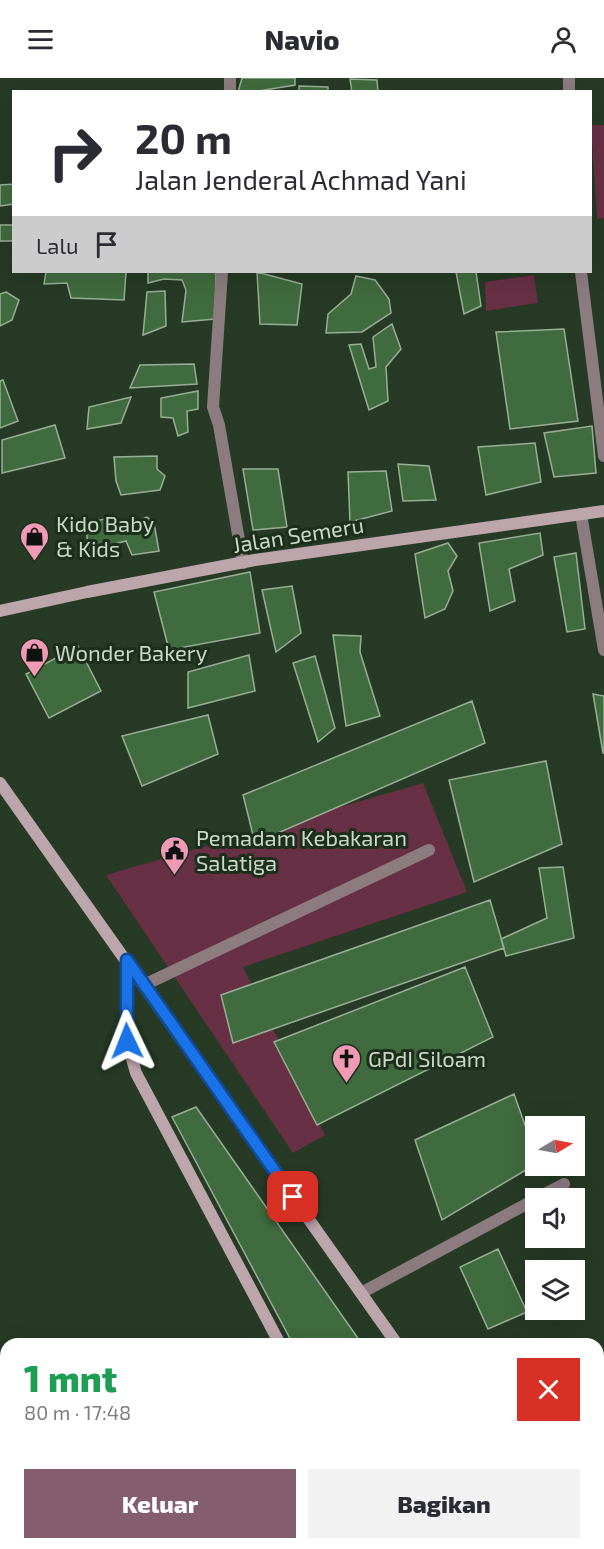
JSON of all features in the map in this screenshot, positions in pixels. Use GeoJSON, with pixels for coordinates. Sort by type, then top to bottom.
{"type":"FeatureCollection","features":[{"type":"Feature","properties":{"kind":"main road","name":"Jalan Semeru"},"geometry":{"type":"LineString","coordinates":[[0,611],[243,563],[604,511]]}},
{"type":"Feature","properties":{"kind":"main road"},"geometry":{"type":"LineString","coordinates":[[1,788],[127,960],[393,1338]]}},
{"type":"Feature","properties":{"kind":"main road"},"geometry":{"type":"LineString","coordinates":[[127,960],[127,1041],[136,1073],[277,1338]]}},
{"type":"Feature","properties":{"kind":"street"},"geometry":{"type":"LineString","coordinates":[[222,273],[213,407],[219,425],[243,563]]}},
{"type":"Feature","properties":{"kind":"street"},"geometry":{"type":"LineString","coordinates":[[581,273],[604,456]]}},
{"type":"Feature","properties":{"kind":"street"},"geometry":{"type":"LineString","coordinates":[[581,514],[604,650]]}},
{"type":"Feature","properties":{"kind":"street"},"geometry":{"type":"LineString","coordinates":[[144,985],[429,850]]}},
{"type":"Feature","properties":{"kind":"street"},"geometry":{"type":"LineString","coordinates":[[557,1188],[564,1184]]}},
{"type":"Feature","properties":{"kind":"street"},"geometry":{"type":"LineString","coordinates":[[361,1293],[525,1205]]}},
{"type":"Feature","properties":{"kind":"shaded area"},"geometry":{"type":"Polygon","coordinates":[[[592,125],[604,125],[604,218],[597,219],[592,125]]]}},
{"type":"Feature","properties":{"kind":"shaded area"},"geometry":{"type":"Polygon","coordinates":[[[534,275],[538,303],[486,311],[485,282],[534,275]]]}},
{"type":"Feature","properties":{"kind":"shaded area"},"geometry":{"type":"Polygon","coordinates":[[[423,783],[467,892],[243,967],[325,1135],[293,1153],[106,875],[423,783]]]}},
{"type":"Feature","properties":{"kind":"building"},"geometry":{"type":"Polygon","coordinates":[[[242,78],[295,78],[295,85],[264,90],[239,90],[242,78]]]}},
{"type":"Feature","properties":{"kind":"building"},"geometry":{"type":"Polygon","coordinates":[[[350,79],[377,80],[378,90],[352,90],[350,79]]]}},
{"type":"Feature","properties":{"kind":"building"},"geometry":{"type":"Polygon","coordinates":[[[299,86],[328,87],[328,90],[299,90],[299,86]]]}},
{"type":"Feature","properties":{"kind":"building"},"geometry":{"type":"Polygon","coordinates":[[[12,184],[12,204],[0,206],[0,185],[12,184]]]}},
{"type":"Feature","properties":{"kind":"building"},"geometry":{"type":"Polygon","coordinates":[[[0,225],[12,225],[12,241],[0,241],[0,225]]]}},
{"type":"Feature","properties":{"kind":"building"},"geometry":{"type":"Polygon","coordinates":[[[46,273],[126,273],[124,300],[71,298],[67,283],[44,284],[46,273]]]}},
{"type":"Feature","properties":{"kind":"building"},"geometry":{"type":"Polygon","coordinates":[[[148,273],[216,273],[215,319],[182,322],[186,290],[182,280],[164,279],[148,283],[148,273]]]}},
{"type":"Feature","properties":{"kind":"building"},"geometry":{"type":"Polygon","coordinates":[[[257,273],[302,284],[297,325],[260,324],[257,273]]]}},
{"type":"Feature","properties":{"kind":"building"},"geometry":{"type":"Polygon","coordinates":[[[456,273],[476,273],[481,306],[464,314],[456,273]]]}},
{"type":"Feature","properties":{"kind":"building"},"geometry":{"type":"Polygon","coordinates":[[[356,276],[375,280],[389,299],[391,313],[362,332],[326,333],[328,314],[351,294],[356,276]]]}},
{"type":"Feature","properties":{"kind":"building"},"geometry":{"type":"Polygon","coordinates":[[[165,291],[166,326],[143,335],[147,292],[165,291]]]}},
{"type":"Feature","properties":{"kind":"building"},"geometry":{"type":"Polygon","coordinates":[[[6,292],[19,300],[12,320],[0,326],[0,294],[6,292]]]}},
{"type":"Feature","properties":{"kind":"building"},"geometry":{"type":"Polygon","coordinates":[[[392,324],[401,349],[386,367],[388,401],[369,410],[349,345],[361,344],[369,369],[376,367],[373,337],[392,324]]]}},
{"type":"Feature","properties":{"kind":"building"},"geometry":{"type":"Polygon","coordinates":[[[564,329],[578,421],[510,429],[496,332],[564,329]]]}},
{"type":"Feature","properties":{"kind":"building"},"geometry":{"type":"Polygon","coordinates":[[[194,364],[197,384],[130,388],[140,365],[194,364]]]}},
{"type":"Feature","properties":{"kind":"building"},"geometry":{"type":"Polygon","coordinates":[[[3,380],[18,421],[0,428],[0,381],[3,380]]]}},
{"type":"Feature","properties":{"kind":"building"},"geometry":{"type":"Polygon","coordinates":[[[198,391],[198,409],[187,411],[188,432],[178,436],[173,418],[161,417],[161,398],[198,391]]]}},
{"type":"Feature","properties":{"kind":"building"},"geometry":{"type":"Polygon","coordinates":[[[131,397],[121,423],[87,429],[89,407],[131,397]]]}},
{"type":"Feature","properties":{"kind":"building"},"geometry":{"type":"Polygon","coordinates":[[[55,425],[65,458],[2,473],[2,440],[55,425]]]}},
{"type":"Feature","properties":{"kind":"building"},"geometry":{"type":"Polygon","coordinates":[[[592,426],[596,473],[554,477],[544,433],[592,426]]]}},
{"type":"Feature","properties":{"kind":"building"},"geometry":{"type":"Polygon","coordinates":[[[535,443],[541,482],[486,495],[478,447],[535,443]]]}},
{"type":"Feature","properties":{"kind":"building"},"geometry":{"type":"Polygon","coordinates":[[[157,456],[157,469],[165,476],[160,490],[121,495],[116,481],[114,457],[157,456]]]}},
{"type":"Feature","properties":{"kind":"building"},"geometry":{"type":"Polygon","coordinates":[[[398,464],[429,466],[436,500],[403,501],[398,464]]]}},
{"type":"Feature","properties":{"kind":"building"},"geometry":{"type":"Polygon","coordinates":[[[243,469],[278,469],[287,527],[253,530],[243,469]]]}},
{"type":"Feature","properties":{"kind":"building"},"geometry":{"type":"Polygon","coordinates":[[[386,471],[392,511],[350,522],[348,472],[386,471]]]}},
{"type":"Feature","properties":{"kind":"building"},"geometry":{"type":"Polygon","coordinates":[[[115,517],[127,525],[147,517],[154,523],[159,551],[132,555],[126,541],[89,551],[85,523],[115,517]]]}},
{"type":"Feature","properties":{"kind":"building"},"geometry":{"type":"Polygon","coordinates":[[[540,533],[543,555],[509,569],[515,601],[490,611],[479,543],[540,533]]]}},
{"type":"Feature","properties":{"kind":"building"},"geometry":{"type":"Polygon","coordinates":[[[448,543],[457,556],[448,571],[453,591],[445,609],[425,618],[415,554],[448,543]]]}},
{"type":"Feature","properties":{"kind":"building"},"geometry":{"type":"Polygon","coordinates":[[[576,553],[585,629],[567,632],[554,557],[576,553]]]}},
{"type":"Feature","properties":{"kind":"building"},"geometry":{"type":"Polygon","coordinates":[[[250,572],[260,633],[169,650],[154,592],[250,572]]]}},
{"type":"Feature","properties":{"kind":"building"},"geometry":{"type":"Polygon","coordinates":[[[292,586],[301,633],[276,652],[262,590],[292,586]]]}},
{"type":"Feature","properties":{"kind":"building"},"geometry":{"type":"Polygon","coordinates":[[[333,635],[361,636],[360,652],[380,716],[346,726],[333,635]]]}},
{"type":"Feature","properties":{"kind":"building"},"geometry":{"type":"Polygon","coordinates":[[[78,646],[101,691],[49,718],[26,674],[78,646]]]}},
{"type":"Feature","properties":{"kind":"building"},"geometry":{"type":"Polygon","coordinates":[[[249,655],[255,691],[188,708],[188,672],[249,655]]]}},
{"type":"Feature","properties":{"kind":"building"},"geometry":{"type":"Polygon","coordinates":[[[315,656],[335,728],[318,742],[293,663],[315,656]]]}},
{"type":"Feature","properties":{"kind":"building"},"geometry":{"type":"Polygon","coordinates":[[[593,694],[604,696],[604,753],[603,753],[593,694]]]}},
{"type":"Feature","properties":{"kind":"building"},"geometry":{"type":"Polygon","coordinates":[[[472,701],[485,743],[255,843],[243,795],[472,701]]]}},
{"type":"Feature","properties":{"kind":"building"},"geometry":{"type":"Polygon","coordinates":[[[208,715],[218,754],[142,786],[122,736],[208,715]]]}},
{"type":"Feature","properties":{"kind":"building"},"geometry":{"type":"Polygon","coordinates":[[[546,761],[562,844],[474,882],[449,780],[546,761]]]}},
{"type":"Feature","properties":{"kind":"building"},"geometry":{"type":"Polygon","coordinates":[[[563,867],[574,938],[506,956],[501,939],[547,918],[539,868],[563,867]]]}},
{"type":"Feature","properties":{"kind":"building"},"geometry":{"type":"Polygon","coordinates":[[[490,900],[504,948],[233,1043],[221,995],[490,900]]]}},
{"type":"Feature","properties":{"kind":"building","name":"GPdI Siloam"},"geometry":{"type":"Polygon","coordinates":[[[465,967],[493,1037],[317,1125],[274,1042],[465,967]]]}},
{"type":"Feature","properties":{"kind":"building"},"geometry":{"type":"Polygon","coordinates":[[[514,1094],[525,1125],[525,1171],[442,1220],[415,1140],[514,1094]]]}},
{"type":"Feature","properties":{"kind":"building"},"geometry":{"type":"Polygon","coordinates":[[[196,1107],[358,1338],[290,1338],[172,1117],[196,1107]]]}},
{"type":"Feature","properties":{"kind":"building"},"geometry":{"type":"Polygon","coordinates":[[[498,1249],[525,1308],[525,1313],[488,1329],[460,1267],[498,1249]]]}},
{"type":"Feature","properties":{"kind":"place","name":"Kido Baby & Kids"},"geometry":{"type":"Point","coordinates":[35,562]}},
{"type":"Feature","properties":{"kind":"place","name":"Wonder Bakery"},"geometry":{"type":"Point","coordinates":[34,678]}},
{"type":"Feature","properties":{"kind":"place","name":"Pemadam Kebakaran Salatiga"},"geometry":{"type":"Point","coordinates":[175,876]}},
{"type":"Feature","properties":{"kind":"place","name":"GPdI Siloam"},"geometry":{"type":"Point","coordinates":[347,1084]}},
{"type":"Feature","properties":{"kind":"route"},"geometry":{"type":"LineString","coordinates":[[127,1041],[127,960],[293,1197]]}}]}
